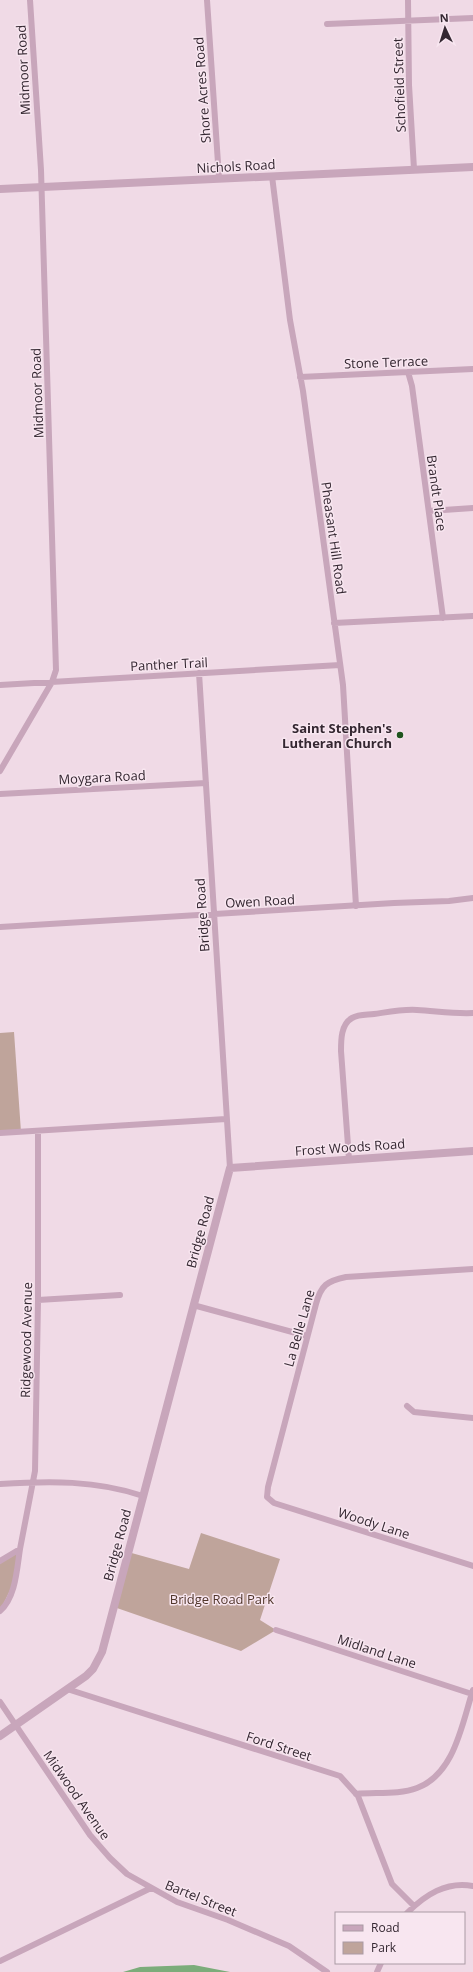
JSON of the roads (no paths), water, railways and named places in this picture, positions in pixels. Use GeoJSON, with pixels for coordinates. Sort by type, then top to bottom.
{"type":"FeatureCollection","features":[{"type":"Feature","properties":{"kind":"street","name":"Midmoor Road"},"geometry":{"type":"LineString","coordinates":[[0,771],[52,682],[56,670],[41,187],[30,0]]}},
{"type":"Feature","properties":{"kind":"street","name":"Shore Acres Road"},"geometry":{"type":"LineString","coordinates":[[207,0],[219,178]]}},
{"type":"Feature","properties":{"kind":"street","name":"Schofield Street"},"geometry":{"type":"LineString","coordinates":[[408,0],[409,85],[414,169]]}},
{"type":"Feature","properties":{"kind":"street"},"geometry":{"type":"LineString","coordinates":[[327,24],[473,18]]}},
{"type":"Feature","properties":{"kind":"street","name":"Nichols Road"},"geometry":{"type":"LineString","coordinates":[[0,189],[473,167]]}},
{"type":"Feature","properties":{"kind":"street","name":"Pheasant Hill Road"},"geometry":{"type":"LineString","coordinates":[[272,176],[290,320],[300,377],[343,685],[356,906]]}},
{"type":"Feature","properties":{"kind":"street","name":"Stone Terrace"},"geometry":{"type":"LineString","coordinates":[[300,377],[473,369]]}},
{"type":"Feature","properties":{"kind":"street","name":"Brandt Place"},"geometry":{"type":"LineString","coordinates":[[408,372],[412,386],[443,618]]}},
{"type":"Feature","properties":{"kind":"street"},"geometry":{"type":"LineString","coordinates":[[429,511],[473,508]]}},
{"type":"Feature","properties":{"kind":"street"},"geometry":{"type":"LineString","coordinates":[[334,623],[473,616]]}},
{"type":"Feature","properties":{"kind":"street","name":"Panther Trail"},"geometry":{"type":"LineString","coordinates":[[0,685],[340,665]]}},
{"type":"Feature","properties":{"kind":"street","name":"Bridge Road"},"geometry":{"type":"LineString","coordinates":[[0,1736],[93,1669],[102,1652],[230,1168],[199,673]]}},
{"type":"Feature","properties":{"kind":"street","name":"Moygara Road"},"geometry":{"type":"LineString","coordinates":[[0,794],[206,783]]}},
{"type":"Feature","properties":{"kind":"street","name":"Owen Road"},"geometry":{"type":"LineString","coordinates":[[0,927],[473,898]]}},
{"type":"Feature","properties":{"kind":"street"},"geometry":{"type":"LineString","coordinates":[[349,1159],[341,1051],[341,1041],[346,1024],[352,1018],[359,1015],[398,1011],[416,1010],[445,1013],[473,1013]]}},
{"type":"Feature","properties":{"kind":"street"},"geometry":{"type":"LineString","coordinates":[[0,1133],[226,1119]]}},
{"type":"Feature","properties":{"kind":"street","name":"Ridgewood Avenue"},"geometry":{"type":"LineString","coordinates":[[0,1611],[7,1603],[15,1580],[34,1482],[38,1300],[38,1131]]}},
{"type":"Feature","properties":{"kind":"street","name":"Frost Woods Road"},"geometry":{"type":"LineString","coordinates":[[230,1168],[473,1151]]}},
{"type":"Feature","properties":{"kind":"street","name":"La Belle Lane"},"geometry":{"type":"LineString","coordinates":[[270,1500],[267,1497],[268,1486],[320,1291],[331,1281],[346,1277],[473,1269]]}},
{"type":"Feature","properties":{"kind":"street"},"geometry":{"type":"LineString","coordinates":[[38,1300],[120,1295]]}},
{"type":"Feature","properties":{"kind":"street"},"geometry":{"type":"LineString","coordinates":[[193,1305],[307,1336]]}},
{"type":"Feature","properties":{"kind":"street"},"geometry":{"type":"LineString","coordinates":[[407,1406],[414,1412],[473,1418]]}},
{"type":"Feature","properties":{"kind":"street"},"geometry":{"type":"LineString","coordinates":[[0,1484],[34,1482],[76,1483],[106,1486],[143,1496]]}},
{"type":"Feature","properties":{"kind":"street","name":"Woody Lane"},"geometry":{"type":"LineString","coordinates":[[270,1500],[274,1503],[473,1566]]}},
{"type":"Feature","properties":{"kind":"street"},"geometry":{"type":"LineString","coordinates":[[0,1561],[20,1549]]}},
{"type":"Feature","properties":{"kind":"street","name":"Midland Lane"},"geometry":{"type":"LineString","coordinates":[[276,1630],[472,1692]]}},
{"type":"Feature","properties":{"kind":"street","name":"Ford Street"},"geometry":{"type":"LineString","coordinates":[[67,1689],[340,1776],[356,1794],[392,1884],[414,1906]]}},
{"type":"Feature","properties":{"kind":"street"},"geometry":{"type":"LineString","coordinates":[[356,1794],[416,1789],[433,1779],[449,1762],[472,1692]]}},
{"type":"Feature","properties":{"kind":"street","name":"Midwood Avenue"},"geometry":{"type":"LineString","coordinates":[[0,1702],[90,1835],[121,1870],[151,1888]]}},
{"type":"Feature","properties":{"kind":"street"},"geometry":{"type":"LineString","coordinates":[[408,1912],[422,1899],[444,1888],[458,1885],[473,1886]]}},
{"type":"Feature","properties":{"kind":"street","name":"Bartel Street"},"geometry":{"type":"LineString","coordinates":[[0,1960],[151,1888],[177,1902],[228,1920],[289,1946],[300,1952],[327,1972]]}},
{"type":"Feature","properties":{"kind":"place","name":"Saint Stephen's Lutheran Church"},"geometry":{"type":"Point","coordinates":[400,735]}},
{"type":"Feature","properties":{"kind":"park label","name":"Bridge Road Park"},"geometry":{"type":"Point","coordinates":[222,1599]}}]}
